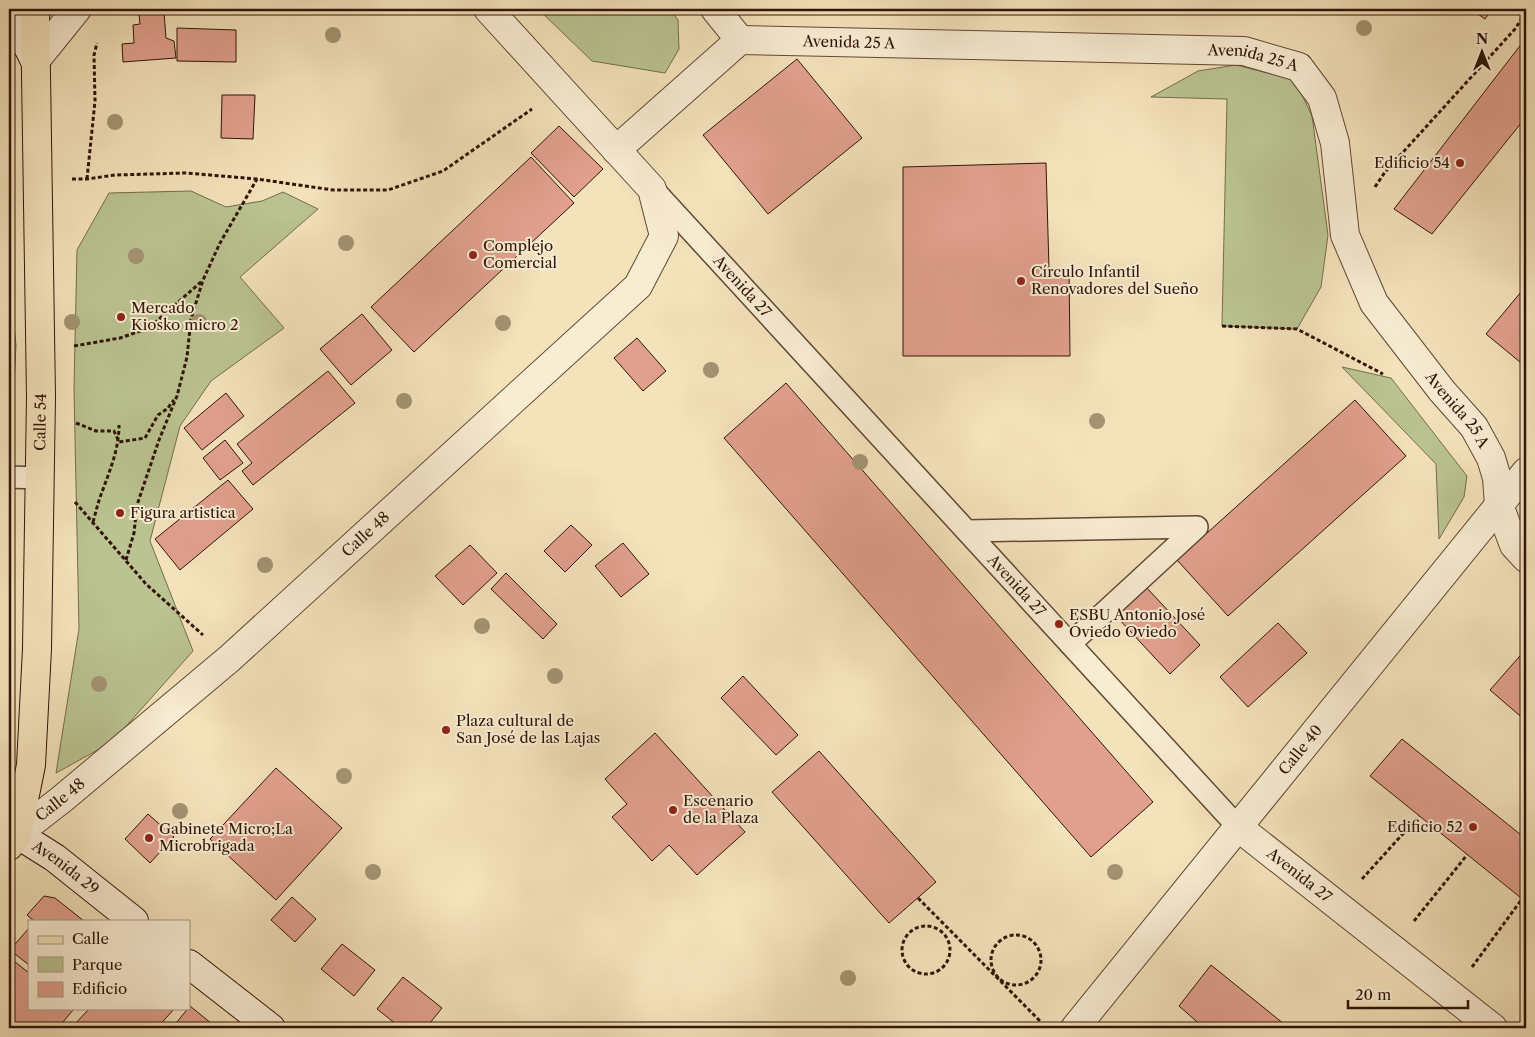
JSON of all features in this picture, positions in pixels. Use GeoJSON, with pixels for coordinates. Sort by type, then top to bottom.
{"type":"FeatureCollection","features":[{"type":"Feature","properties":{"kind":"main road","name":"Calle 54"},"geometry":{"type":"LineString","coordinates":[[12,841],[31,765],[38,649],[40,346],[35,9]]}},
{"type":"Feature","properties":{"kind":"street"},"geometry":{"type":"LineString","coordinates":[[9,9],[35,61],[77,9]]}},
{"type":"Feature","properties":{"kind":"street","name":"Avenida 27"},"geometry":{"type":"LineString","coordinates":[[488,9],[652,189]]}},
{"type":"Feature","properties":{"kind":"street"},"geometry":{"type":"LineString","coordinates":[[616,150],[740,40],[715,9]]}},
{"type":"Feature","properties":{"kind":"street","name":"Avenida 25 A"},"geometry":{"type":"LineString","coordinates":[[740,40],[1244,51],[1299,67],[1322,98],[1336,143],[1345,235],[1374,303],[1442,391],[1474,426],[1491,458],[1498,478],[1499,505],[1514,544],[1526,558]]}},
{"type":"Feature","properties":{"kind":"street","name":"Calle 48"},"geometry":{"type":"LineString","coordinates":[[12,841],[229,658],[638,286],[664,236],[652,189]]}},
{"type":"Feature","properties":{"kind":"street","name":"Calle 40"},"geometry":{"type":"LineString","coordinates":[[1075,1028],[1526,472]]}},
{"type":"Feature","properties":{"kind":"street","name":"Avenida 27"},"geometry":{"type":"LineString","coordinates":[[1238,827],[1493,1028]]}},
{"type":"Feature","properties":{"kind":"street","name":"Avenida 29"},"geometry":{"type":"LineString","coordinates":[[12,841],[55,858],[133,920]]}},
{"type":"Feature","properties":{"kind":"street"},"geometry":{"type":"LineString","coordinates":[[190,965],[271,1028]]}},
{"type":"Feature","properties":{"kind":"lane","name":"Avenida 27"},"geometry":{"type":"LineString","coordinates":[[652,189],[1238,827]]}},
{"type":"Feature","properties":{"kind":"lane"},"geometry":{"type":"LineString","coordinates":[[9,477],[39,478]]}},
{"type":"Feature","properties":{"kind":"lane"},"geometry":{"type":"LineString","coordinates":[[967,531],[1197,527],[1070,644]]}},
{"type":"Feature","properties":{"kind":"path"},"geometry":{"type":"LineString","coordinates":[[1375,188],[1385,172],[1515,29],[1526,12]]}},
{"type":"Feature","properties":{"kind":"path"},"geometry":{"type":"LineString","coordinates":[[86,179],[94,101],[94,55],[98,37]]}},
{"type":"Feature","properties":{"kind":"path"},"geometry":{"type":"LineString","coordinates":[[37,178],[86,179],[115,175],[186,173],[256,179],[333,190],[388,190],[443,171],[539,104]]}},
{"type":"Feature","properties":{"kind":"path"},"geometry":{"type":"LineString","coordinates":[[126,560],[134,533],[138,505],[159,440],[177,396],[187,357],[191,319],[202,280],[220,243],[256,179]]}},
{"type":"Feature","properties":{"kind":"path"},"geometry":{"type":"LineString","coordinates":[[40,346],[82,346],[120,338],[149,328],[202,280]]}},
{"type":"Feature","properties":{"kind":"path"},"geometry":{"type":"LineString","coordinates":[[1222,326],[1297,329],[1391,378]]}},
{"type":"Feature","properties":{"kind":"path"},"geometry":{"type":"LineString","coordinates":[[119,442],[145,438],[158,415],[167,409],[177,396]]}},
{"type":"Feature","properties":{"kind":"path"},"geometry":{"type":"LineString","coordinates":[[40,397],[77,424],[96,431],[114,431],[119,442]]}},
{"type":"Feature","properties":{"kind":"path"},"geometry":{"type":"LineString","coordinates":[[93,523],[101,493],[110,473],[119,442],[119,425]]}},
{"type":"Feature","properties":{"kind":"path"},"geometry":{"type":"LineString","coordinates":[[74,501],[146,584],[229,658]]}},
{"type":"Feature","properties":{"kind":"path"},"geometry":{"type":"LineString","coordinates":[[1338,906],[1419,816]]}},
{"type":"Feature","properties":{"kind":"path"},"geometry":{"type":"LineString","coordinates":[[1392,949],[1467,855]]}},
{"type":"Feature","properties":{"kind":"path"},"geometry":{"type":"LineString","coordinates":[[918,898],[1047,1028]]}},
{"type":"Feature","properties":{"kind":"path"},"geometry":{"type":"LineString","coordinates":[[1451,995],[1522,899]]}},
{"type":"Feature","properties":{"kind":"path"},"geometry":{"type":"LineString","coordinates":[[927,926],[935,928],[946,937],[949,944],[949,959],[939,971],[924,974],[910,968],[902,954],[903,945],[911,931],[927,926]]}},
{"type":"Feature","properties":{"kind":"path"},"geometry":{"type":"LineString","coordinates":[[946,937],[952,932]]}},
{"type":"Feature","properties":{"kind":"path"},"geometry":{"type":"LineString","coordinates":[[1018,935],[1034,942],[1041,956],[1041,964],[1034,978],[1027,983],[1011,985],[997,978],[990,962],[991,954],[1002,939],[1018,935]]}},
{"type":"Feature","properties":{"kind":"green space"},"geometry":{"type":"Polygon","coordinates":[[[538,9],[670,9],[678,20],[679,49],[665,73],[592,61],[538,9]]]}},
{"type":"Feature","properties":{"kind":"green space"},"geometry":{"type":"Polygon","coordinates":[[[1236,65],[1295,80],[1312,116],[1328,235],[1321,287],[1297,329],[1222,326],[1227,99],[1151,97],[1198,71],[1236,65]]]}},
{"type":"Feature","properties":{"kind":"green space"},"geometry":{"type":"Polygon","coordinates":[[[191,191],[226,207],[262,201],[283,192],[318,209],[240,277],[284,328],[211,381],[180,426],[150,541],[193,651],[112,742],[56,773],[79,629],[74,389],[77,250],[109,193],[191,191]]]}},
{"type":"Feature","properties":{"kind":"green space"},"geometry":{"type":"Polygon","coordinates":[[[9,306],[12,306],[16,345],[14,385],[9,382],[9,306]]]}},
{"type":"Feature","properties":{"kind":"green space"},"geometry":{"type":"Polygon","coordinates":[[[1342,367],[1391,378],[1467,476],[1464,497],[1439,539],[1436,464],[1342,367]]]}},
{"type":"Feature","properties":{"kind":"building"},"geometry":{"type":"Polygon","coordinates":[[[1471,9],[1492,9],[1485,19],[1471,9]]]}},
{"type":"Feature","properties":{"kind":"building"},"geometry":{"type":"Polygon","coordinates":[[[164,12],[166,38],[174,41],[176,58],[123,62],[122,44],[134,43],[133,25],[140,24],[139,14],[164,12]]]}},
{"type":"Feature","properties":{"kind":"building"},"geometry":{"type":"Polygon","coordinates":[[[177,28],[236,30],[236,62],[177,61],[177,28]]]}},
{"type":"Feature","properties":{"kind":"building","name":"Edificio 54"},"geometry":{"type":"Polygon","coordinates":[[[1526,38],[1526,117],[1432,234],[1394,209],[1526,38]]]}},
{"type":"Feature","properties":{"kind":"building"},"geometry":{"type":"Polygon","coordinates":[[[797,59],[862,138],[768,214],[703,135],[797,59]]]}},
{"type":"Feature","properties":{"kind":"building"},"geometry":{"type":"Polygon","coordinates":[[[222,95],[255,95],[253,139],[221,138],[222,95]]]}},
{"type":"Feature","properties":{"kind":"building"},"geometry":{"type":"Polygon","coordinates":[[[559,126],[603,169],[574,197],[531,153],[559,126]]]}},
{"type":"Feature","properties":{"kind":"building","name":"Complejo Comercial"},"geometry":{"type":"Polygon","coordinates":[[[531,157],[574,203],[414,352],[371,307],[531,157]]]}},
{"type":"Feature","properties":{"kind":"building"},"geometry":{"type":"Polygon","coordinates":[[[1046,163],[1049,269],[1069,268],[1070,356],[903,356],[903,167],[1046,163]]]}},
{"type":"Feature","properties":{"kind":"building"},"geometry":{"type":"Polygon","coordinates":[[[1526,286],[1526,367],[1486,334],[1526,286]]]}},
{"type":"Feature","properties":{"kind":"building"},"geometry":{"type":"Polygon","coordinates":[[[362,314],[392,350],[351,385],[320,349],[362,314]]]}},
{"type":"Feature","properties":{"kind":"building"},"geometry":{"type":"Polygon","coordinates":[[[637,338],[666,371],[643,391],[614,358],[637,338]]]}},
{"type":"Feature","properties":{"kind":"building"},"geometry":{"type":"Polygon","coordinates":[[[328,371],[355,403],[253,485],[242,471],[252,463],[237,444],[328,371]]]}},
{"type":"Feature","properties":{"kind":"building"},"geometry":{"type":"Polygon","coordinates":[[[786,383],[1153,802],[1091,857],[724,438],[786,383]]]}},
{"type":"Feature","properties":{"kind":"building"},"geometry":{"type":"Polygon","coordinates":[[[226,393],[244,416],[202,450],[184,428],[226,393]]]}},
{"type":"Feature","properties":{"kind":"building"},"geometry":{"type":"Polygon","coordinates":[[[1355,400],[1406,456],[1228,616],[1177,560],[1355,400]]]}},
{"type":"Feature","properties":{"kind":"building"},"geometry":{"type":"Polygon","coordinates":[[[225,440],[243,463],[220,480],[203,458],[225,440]]]}},
{"type":"Feature","properties":{"kind":"building"},"geometry":{"type":"Polygon","coordinates":[[[228,480],[253,509],[180,570],[155,539],[228,480]]]}},
{"type":"Feature","properties":{"kind":"building"},"geometry":{"type":"Polygon","coordinates":[[[571,525],[592,545],[565,572],[544,551],[571,525]]]}},
{"type":"Feature","properties":{"kind":"building"},"geometry":{"type":"Polygon","coordinates":[[[623,543],[649,574],[621,597],[595,566],[623,543]]]}},
{"type":"Feature","properties":{"kind":"building"},"geometry":{"type":"Polygon","coordinates":[[[470,545],[497,573],[463,605],[435,576],[470,545]]]}},
{"type":"Feature","properties":{"kind":"building"},"geometry":{"type":"Polygon","coordinates":[[[506,573],[557,624],[543,639],[491,589],[506,573]]]}},
{"type":"Feature","properties":{"kind":"building"},"geometry":{"type":"Polygon","coordinates":[[[1146,587],[1200,645],[1170,674],[1115,615],[1146,587]]]}},
{"type":"Feature","properties":{"kind":"building"},"geometry":{"type":"Polygon","coordinates":[[[1278,623],[1307,653],[1248,707],[1220,677],[1278,623]]]}},
{"type":"Feature","properties":{"kind":"building"},"geometry":{"type":"Polygon","coordinates":[[[1526,649],[1526,721],[1490,690],[1526,649]]]}},
{"type":"Feature","properties":{"kind":"building"},"geometry":{"type":"Polygon","coordinates":[[[743,676],[798,735],[776,755],[721,698],[743,676]]]}},
{"type":"Feature","properties":{"kind":"building","name":"Escenario de la Plaza"},"geometry":{"type":"Polygon","coordinates":[[[655,733],[745,832],[697,875],[669,845],[652,861],[612,817],[627,804],[605,779],[655,733]]]}},
{"type":"Feature","properties":{"kind":"building","name":"Edificio 52"},"geometry":{"type":"Polygon","coordinates":[[[1402,739],[1526,839],[1526,902],[1370,776],[1402,739]]]}},
{"type":"Feature","properties":{"kind":"building"},"geometry":{"type":"Polygon","coordinates":[[[819,751],[936,882],[889,923],[772,792],[819,751]]]}},
{"type":"Feature","properties":{"kind":"building"},"geometry":{"type":"Polygon","coordinates":[[[276,768],[342,828],[276,900],[210,839],[276,768]]]}},
{"type":"Feature","properties":{"kind":"building","name":"Gabinete Micro;La Microbrigada"},"geometry":{"type":"Polygon","coordinates":[[[148,814],[174,837],[150,863],[125,839],[148,814]]]}},
{"type":"Feature","properties":{"kind":"building"},"geometry":{"type":"Polygon","coordinates":[[[44,896],[55,898],[83,920],[33,920],[27,915],[44,896]]]}},
{"type":"Feature","properties":{"kind":"building"},"geometry":{"type":"Polygon","coordinates":[[[292,897],[316,919],[295,942],[271,920],[292,897]]]}},
{"type":"Feature","properties":{"kind":"building"},"geometry":{"type":"Polygon","coordinates":[[[28,929],[28,964],[10,950],[28,929]]]}},
{"type":"Feature","properties":{"kind":"building"},"geometry":{"type":"Polygon","coordinates":[[[342,944],[375,970],[354,996],[321,969],[342,944]]]}},
{"type":"Feature","properties":{"kind":"building"},"geometry":{"type":"Polygon","coordinates":[[[9,957],[28,972],[28,1010],[73,1010],[58,1028],[9,1028],[9,957]]]}},
{"type":"Feature","properties":{"kind":"building"},"geometry":{"type":"Polygon","coordinates":[[[1211,965],[1289,1028],[1204,1028],[1179,1006],[1211,965]]]}},
{"type":"Feature","properties":{"kind":"building"},"geometry":{"type":"Polygon","coordinates":[[[403,977],[442,1008],[426,1028],[401,1028],[377,1009],[403,977]]]}},
{"type":"Feature","properties":{"kind":"building"},"geometry":{"type":"Polygon","coordinates":[[[190,1006],[217,1028],[172,1028],[187,1010],[190,1010],[190,1006]]]}},
{"type":"Feature","properties":{"kind":"building"},"geometry":{"type":"Polygon","coordinates":[[[88,1010],[173,1010],[157,1028],[71,1028],[88,1010]]]}},
{"type":"Feature","properties":{"kind":"place","name":"Edificio 54"},"geometry":{"type":"Point","coordinates":[1460,163]}},
{"type":"Feature","properties":{"kind":"place","name":"Complejo Comercial"},"geometry":{"type":"Point","coordinates":[473,255]}},
{"type":"Feature","properties":{"kind":"place","name":"Círculo Infantil Renovadores del Sueño"},"geometry":{"type":"Point","coordinates":[1021,281]}},
{"type":"Feature","properties":{"kind":"place","name":"Mercado Kiosko micro 2"},"geometry":{"type":"Point","coordinates":[121,317]}},
{"type":"Feature","properties":{"kind":"place","name":"Figura artistica"},"geometry":{"type":"Point","coordinates":[120,513]}},
{"type":"Feature","properties":{"kind":"place","name":"ESBU Antonio José Oviedo Oviedo"},"geometry":{"type":"Point","coordinates":[1059,624]}},
{"type":"Feature","properties":{"kind":"place","name":"Plaza cultural de San José de las Lajas"},"geometry":{"type":"Point","coordinates":[446,730]}},
{"type":"Feature","properties":{"kind":"place","name":"Escenario de la Plaza"},"geometry":{"type":"Point","coordinates":[673,810]}},
{"type":"Feature","properties":{"kind":"place","name":"Edificio 52"},"geometry":{"type":"Point","coordinates":[1473,827]}},
{"type":"Feature","properties":{"kind":"place","name":"Gabinete Micro;La Microbrigada"},"geometry":{"type":"Point","coordinates":[149,838]}}]}
